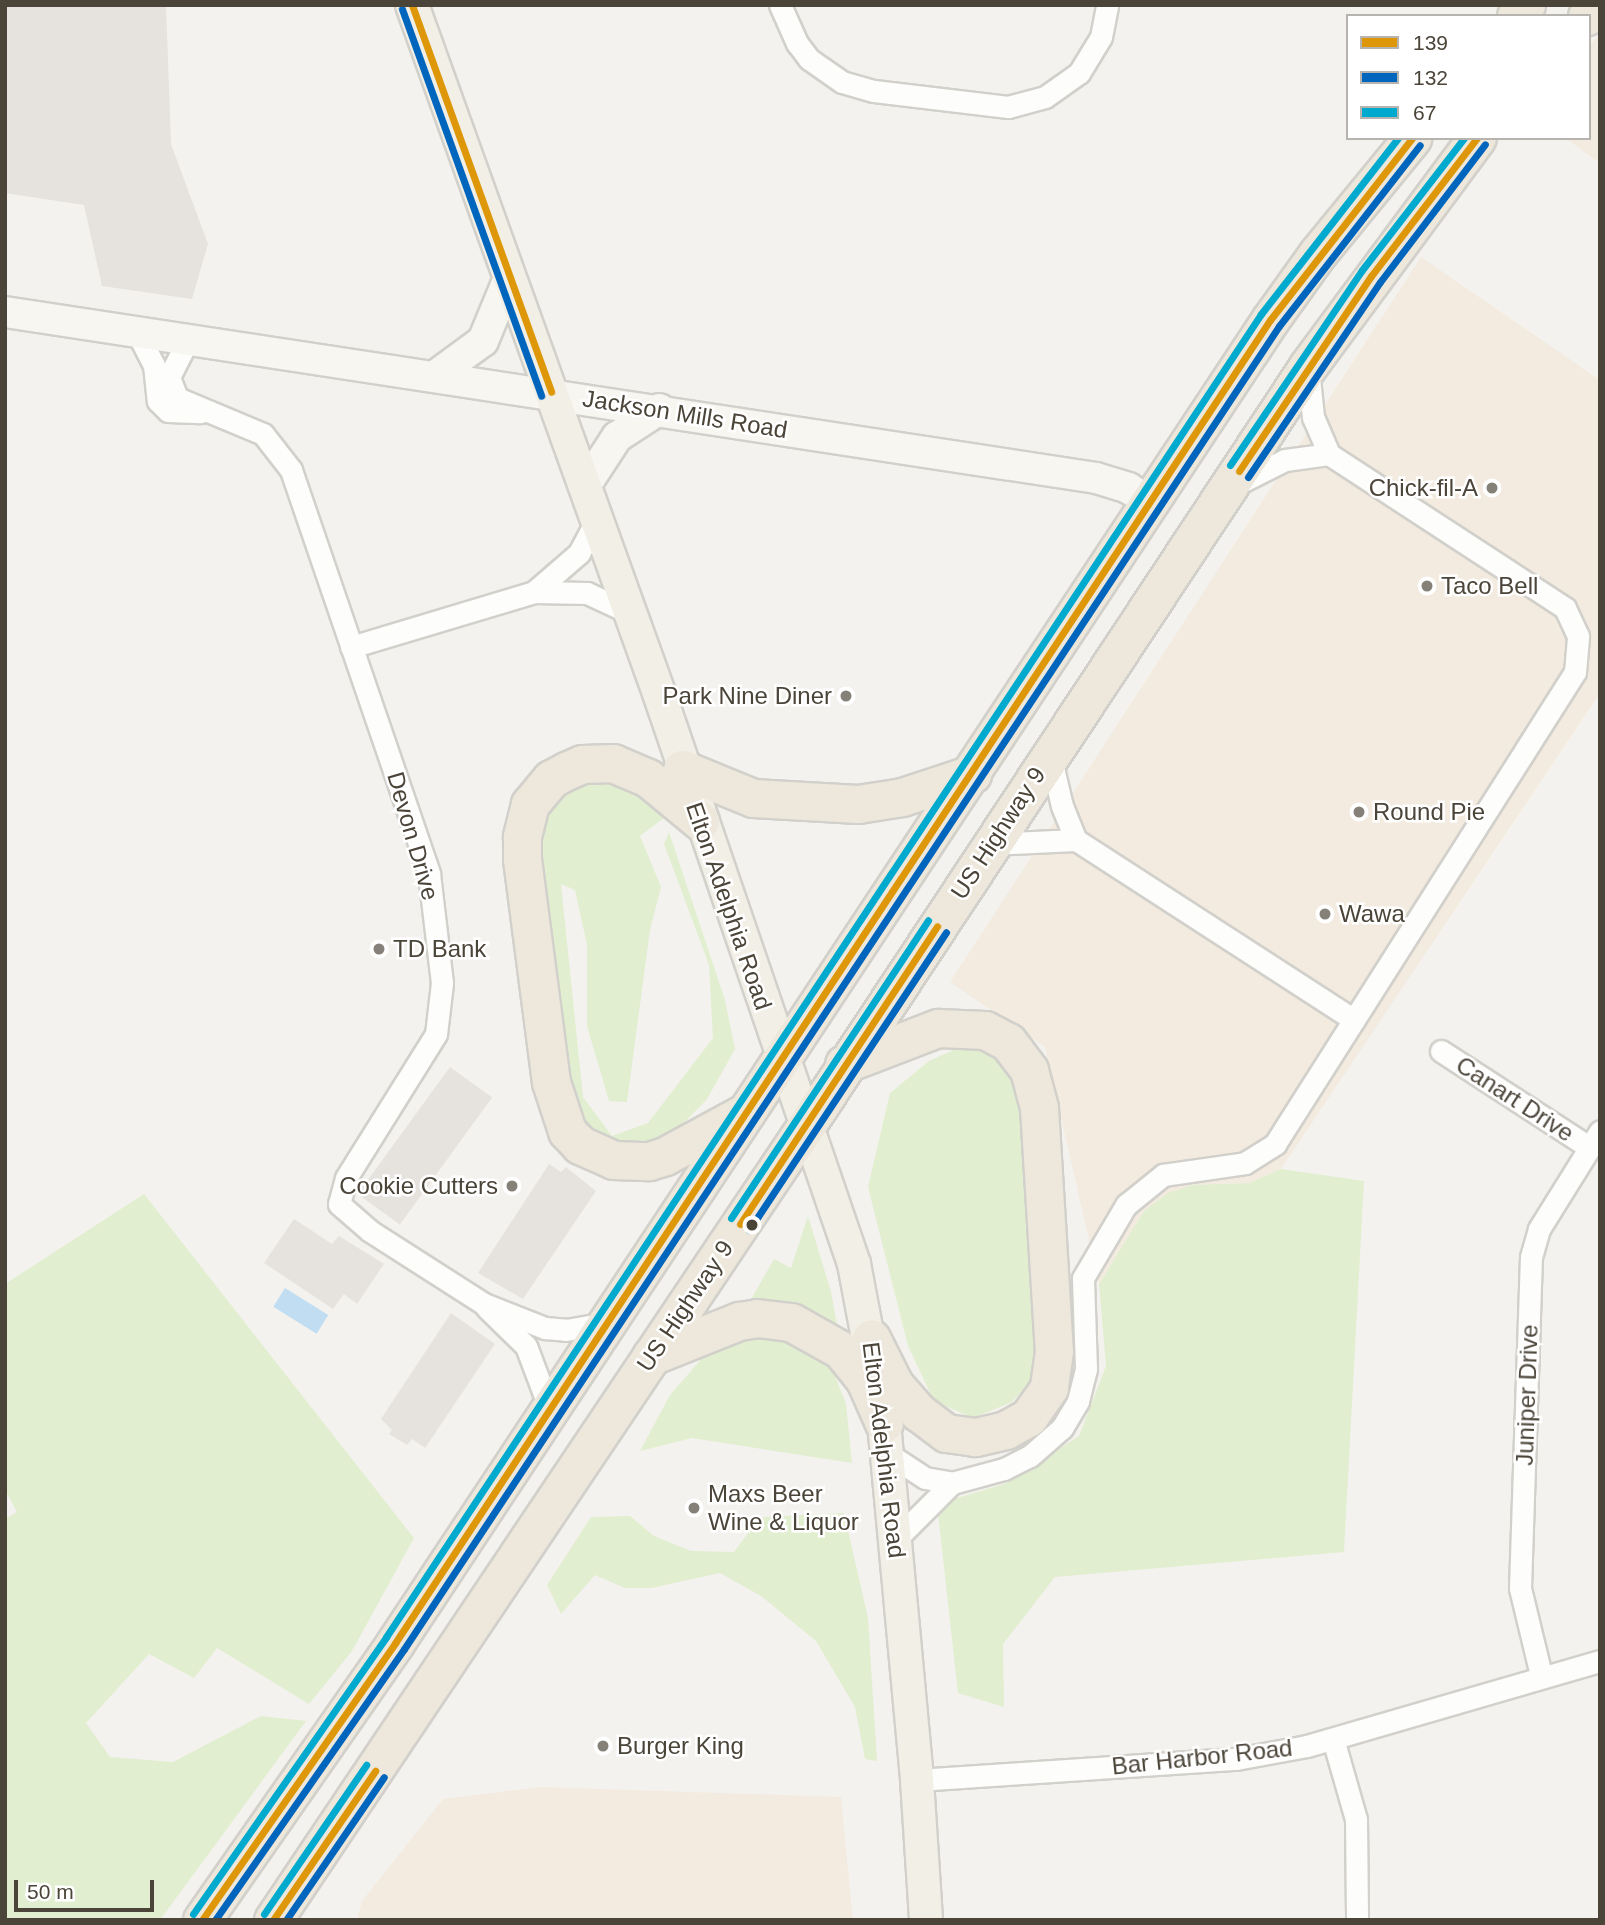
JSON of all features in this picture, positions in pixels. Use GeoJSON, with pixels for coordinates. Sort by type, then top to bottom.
{"type":"FeatureCollection","features":[{"type":"Feature","properties":{"kind":"highway"},"geometry":{"type":"LineString","coordinates":[[202,1920],[315,1761],[609,1323],[750,1110],[781,1057],[972,774],[1309,264],[1410,140]]}},
{"type":"Feature","properties":{"kind":"highway","name":"US Highway 9"},"geometry":{"type":"LineString","coordinates":[[273,1920],[806,1126],[1308,366],[1476,140]]}},
{"type":"Feature","properties":{"kind":"highway"},"geometry":{"type":"LineString","coordinates":[[700,821],[648,778],[613,763],[582,764],[566,771],[551,779],[530,804],[522,837],[522,859],[551,1082],[566,1131],[580,1145],[613,1160],[657,1159],[750,1110]]}},
{"type":"Feature","properties":{"kind":"highway"},"geometry":{"type":"LineString","coordinates":[[682,769],[753,798],[858,804],[902,797],[972,774]]}},
{"type":"Feature","properties":{"kind":"highway"},"geometry":{"type":"LineString","coordinates":[[844,1065],[938,1028],[985,1030],[1008,1042],[1029,1070],[1039,1108],[1054,1351],[1049,1388],[1029,1417],[1006,1430],[975,1437],[946,1433],[919,1413],[894,1384],[871,1338]]}},
{"type":"Feature","properties":{"kind":"highway"},"geometry":{"type":"LineString","coordinates":[[651,1356],[739,1321],[757,1318],[791,1322],[841,1350],[865,1380],[886,1438]]}},
{"type":"Feature","properties":{"kind":"main road","name":"Elton Adelphia Road"},"geometry":{"type":"LineString","coordinates":[[412,5],[597,519],[854,1264],[871,1338],[886,1438],[918,1780],[926,1920]]}},
{"type":"Feature","properties":{"kind":"main road"},"geometry":{"type":"LineString","coordinates":[[435,376],[482,341],[509,278]]}},
{"type":"Feature","properties":{"kind":"main road","name":"Jackson Mills Road"},"geometry":{"type":"LineString","coordinates":[[5,312],[551,392],[1096,478],[1128,488],[1152,503]]}},
{"type":"Feature","properties":{"kind":"main road"},"geometry":{"type":"LineString","coordinates":[[585,486],[617,437],[660,409]]}},
{"type":"Feature","properties":{"kind":"street"},"geometry":{"type":"LineString","coordinates":[[780,5],[803,51],[842,82],[874,91],[1008,107],[1045,97],[1079,73],[1101,37],[1107,5]]}},
{"type":"Feature","properties":{"kind":"street","name":"Devon Drive"},"geometry":{"type":"LineString","coordinates":[[137,332],[154,365],[158,401],[167,411],[206,412]]}},
{"type":"Feature","properties":{"kind":"street","name":"Devon Drive"},"geometry":{"type":"LineString","coordinates":[[187,340],[169,377],[177,398],[263,434],[291,470],[429,874],[442,998],[436,1034],[346,1178],[339,1204],[370,1231],[484,1304]]}},
{"type":"Feature","properties":{"kind":"street"},"geometry":{"type":"LineString","coordinates":[[886,1438],[925,1478],[952,1483],[1004,1469],[1030,1456],[1051,1440],[1072,1414],[1086,1368],[1083,1278],[1126,1205],[1163,1175],[1245,1163],[1268,1151],[1575,672],[1579,645],[1571,617],[1557,601],[1329,454],[1313,417],[1308,366]]}},
{"type":"Feature","properties":{"kind":"street"},"geometry":{"type":"LineString","coordinates":[[1227,489],[1284,460],[1329,454]]}},
{"type":"Feature","properties":{"kind":"street"},"geometry":{"type":"LineString","coordinates":[[534,592],[579,554],[597,519]]}},
{"type":"Feature","properties":{"kind":"street"},"geometry":{"type":"LineString","coordinates":[[351,647],[534,592],[587,593],[630,613]]}},
{"type":"Feature","properties":{"kind":"street"},"geometry":{"type":"LineString","coordinates":[[1050,754],[1062,806],[1076,840]]}},
{"type":"Feature","properties":{"kind":"street"},"geometry":{"type":"LineString","coordinates":[[990,844],[1034,838],[1076,840],[1354,1020]]}},
{"type":"Feature","properties":{"kind":"street","name":"Canart Drive"},"geometry":{"type":"LineString","coordinates":[[1441,1051],[1594,1139]]}},
{"type":"Feature","properties":{"kind":"street","name":"Juniper Drive"},"geometry":{"type":"LineString","coordinates":[[1541,1675],[1520,1588],[1531,1257],[1539,1229],[1594,1139]]}},
{"type":"Feature","properties":{"kind":"street"},"geometry":{"type":"LineString","coordinates":[[484,1304],[545,1328],[566,1330],[609,1323]]}},
{"type":"Feature","properties":{"kind":"street"},"geometry":{"type":"LineString","coordinates":[[484,1304],[526,1346],[550,1410]]}},
{"type":"Feature","properties":{"kind":"street"},"geometry":{"type":"LineString","coordinates":[[896,1539],[952,1483]]}},
{"type":"Feature","properties":{"kind":"street","name":"Bar Harbor Road"},"geometry":{"type":"LineString","coordinates":[[918,1780],[1236,1759],[1333,1740],[1541,1675],[1600,1661]]}},
{"type":"Feature","properties":{"kind":"street"},"geometry":{"type":"LineString","coordinates":[[1333,1740],[1356,1819],[1357,1920]]}},
{"type":"Feature","properties":{"kind":"shaded area"},"geometry":{"type":"Polygon","coordinates":[[[5,5],[166,5],[171,144],[208,244],[192,299],[102,286],[84,205],[5,193],[5,5]]]}},
{"type":"Feature","properties":{"kind":"shaded area"},"geometry":{"type":"Polygon","coordinates":[[[1600,34],[1600,163],[1568,140],[1591,140],[1591,44],[1600,34]]]}},
{"type":"Feature","properties":{"kind":"shaded area"},"geometry":{"type":"Polygon","coordinates":[[[1421,257],[1600,380],[1600,693],[1281,1169],[1249,1183],[1192,1185],[1144,1211],[1099,1284],[1045,1047],[950,982],[1421,257]]]}},
{"type":"Feature","properties":{"kind":"shaded area"},"geometry":{"type":"Polygon","coordinates":[[[450,1067],[492,1098],[400,1225],[358,1194],[450,1067]]]}},
{"type":"Feature","properties":{"kind":"shaded area"},"geometry":{"type":"Polygon","coordinates":[[[549,1164],[561,1172],[566,1167],[596,1191],[523,1299],[478,1273],[549,1164]]]}},
{"type":"Feature","properties":{"kind":"shaded area"},"geometry":{"type":"Polygon","coordinates":[[[294,1219],[332,1244],[339,1236],[384,1264],[357,1304],[344,1294],[333,1309],[264,1263],[294,1219]]]}},
{"type":"Feature","properties":{"kind":"shaded area"},"geometry":{"type":"Polygon","coordinates":[[[451,1313],[495,1344],[425,1448],[412,1439],[407,1445],[389,1434],[392,1430],[381,1419],[451,1313]]]}},
{"type":"Feature","properties":{"kind":"shaded area"},"geometry":{"type":"Polygon","coordinates":[[[541,1787],[841,1797],[853,1920],[357,1920],[362,1901],[443,1799],[541,1787]]]}},
{"type":"Feature","properties":{"kind":"green space"},"geometry":{"type":"Polygon","coordinates":[[[605,775],[654,798],[664,818],[640,836],[661,887],[650,930],[627,1102],[609,1101],[587,1026],[587,945],[575,890],[561,884],[583,1097],[612,1136],[648,1123],[713,1038],[709,965],[664,844],[669,832],[725,1000],[735,1049],[707,1099],[674,1133],[649,1143],[599,1140],[567,1106],[535,857],[548,802],[577,779],[605,775]]]}},
{"type":"Feature","properties":{"kind":"green space"},"geometry":{"type":"Polygon","coordinates":[[[971,1042],[994,1048],[1023,1091],[1042,1371],[1012,1402],[973,1418],[934,1401],[908,1346],[868,1187],[890,1093],[929,1061],[971,1042]]]}},
{"type":"Feature","properties":{"kind":"green space"},"geometry":{"type":"Polygon","coordinates":[[[1281,1169],[1364,1181],[1344,1552],[1055,1577],[1003,1644],[1004,1707],[958,1693],[937,1504],[1004,1484],[1079,1436],[1106,1366],[1099,1284],[1144,1211],[1168,1193],[1192,1185],[1249,1183],[1281,1169]]]}},
{"type":"Feature","properties":{"kind":"green space"},"geometry":{"type":"Polygon","coordinates":[[[144,1194],[414,1538],[352,1651],[309,1704],[217,1648],[194,1678],[149,1654],[86,1723],[110,1757],[173,1762],[261,1716],[306,1721],[160,1920],[5,1920],[5,1519],[17,1512],[5,1490],[5,1284],[144,1194]]]}},
{"type":"Feature","properties":{"kind":"green space"},"geometry":{"type":"Polygon","coordinates":[[[808,1216],[831,1292],[839,1335],[749,1303],[774,1259],[791,1268],[808,1216]]]}},
{"type":"Feature","properties":{"kind":"green space"},"geometry":{"type":"Polygon","coordinates":[[[758,1327],[828,1358],[846,1404],[852,1463],[692,1438],[640,1451],[670,1395],[711,1348],[758,1327]]]}},
{"type":"Feature","properties":{"kind":"green space"},"geometry":{"type":"Polygon","coordinates":[[[844,1513],[868,1618],[877,1761],[865,1759],[855,1707],[816,1641],[761,1596],[720,1573],[651,1588],[625,1588],[595,1575],[561,1614],[547,1585],[591,1517],[630,1516],[654,1536],[691,1551],[734,1552],[760,1517],[844,1513]]]}},
{"type":"Feature","properties":{"kind":"water"},"geometry":{"type":"Polygon","coordinates":[[[285,1288],[328,1315],[317,1334],[273,1307],[285,1288]]]}},
{"type":"Feature","properties":{"kind":"transit line","name":"139"},"geometry":{"type":"LineString","coordinates":[[412,5],[551,392]]}},
{"type":"Feature","properties":{"kind":"transit line","name":"132"},"geometry":{"type":"LineString","coordinates":[[402,9],[541,396]]}},
{"type":"Feature","properties":{"kind":"transit line","name":"67"},"geometry":{"type":"LineString","coordinates":[[193,1914],[386,1637],[1261,314],[1396,140]]}},
{"type":"Feature","properties":{"kind":"transit line","name":"139"},"geometry":{"type":"LineString","coordinates":[[202,1920],[395,1643],[1270,320],[1410,140]]}},
{"type":"Feature","properties":{"kind":"transit line","name":"67"},"geometry":{"type":"LineString","coordinates":[[1230,465],[1362,270],[1462,140]]}},
{"type":"Feature","properties":{"kind":"transit line","name":"139"},"geometry":{"type":"LineString","coordinates":[[1239,471],[1371,276],[1475,140]]}},
{"type":"Feature","properties":{"kind":"transit line","name":"132"},"geometry":{"type":"LineString","coordinates":[[1248,477],[1380,282],[1485,144]]}},
{"type":"Feature","properties":{"kind":"transit line","name":"132"},"geometry":{"type":"LineString","coordinates":[[215,1920],[404,1649],[1279,326],[1420,145]]}},
{"type":"Feature","properties":{"kind":"transit line","name":"67"},"geometry":{"type":"LineString","coordinates":[[731,1218],[928,920]]}},
{"type":"Feature","properties":{"kind":"transit line","name":"139"},"geometry":{"type":"LineString","coordinates":[[740,1224],[937,926]]}},
{"type":"Feature","properties":{"kind":"transit line","name":"132"},"geometry":{"type":"LineString","coordinates":[[749,1230],[946,932]]}},
{"type":"Feature","properties":{"kind":"transit line","name":"67"},"geometry":{"type":"LineString","coordinates":[[264,1914],[366,1765]]}},
{"type":"Feature","properties":{"kind":"transit line","name":"139"},"geometry":{"type":"LineString","coordinates":[[273,1920],[375,1771]]}},
{"type":"Feature","properties":{"kind":"transit line","name":"132"},"geometry":{"type":"LineString","coordinates":[[286,1920],[384,1777]]}},
{"type":"Feature","properties":{"kind":"place","name":"Chick-fil-A"},"geometry":{"type":"Point","coordinates":[1492,488]}},
{"type":"Feature","properties":{"kind":"place","name":"Taco Bell"},"geometry":{"type":"Point","coordinates":[1427,586]}},
{"type":"Feature","properties":{"kind":"place","name":"Park Nine Diner"},"geometry":{"type":"Point","coordinates":[846,696]}},
{"type":"Feature","properties":{"kind":"place","name":"Round Pie"},"geometry":{"type":"Point","coordinates":[1359,812]}},
{"type":"Feature","properties":{"kind":"place","name":"Wawa"},"geometry":{"type":"Point","coordinates":[1325,914]}},
{"type":"Feature","properties":{"kind":"place","name":"TD Bank"},"geometry":{"type":"Point","coordinates":[379,949]}},
{"type":"Feature","properties":{"kind":"place","name":"Cookie Cutters"},"geometry":{"type":"Point","coordinates":[512,1186]}},
{"type":"Feature","properties":{"kind":"place","name":"Maxs Beer Wine & Liquor"},"geometry":{"type":"Point","coordinates":[694,1508]}},
{"type":"Feature","properties":{"kind":"place","name":"Burger King"},"geometry":{"type":"Point","coordinates":[603,1746]}}]}
